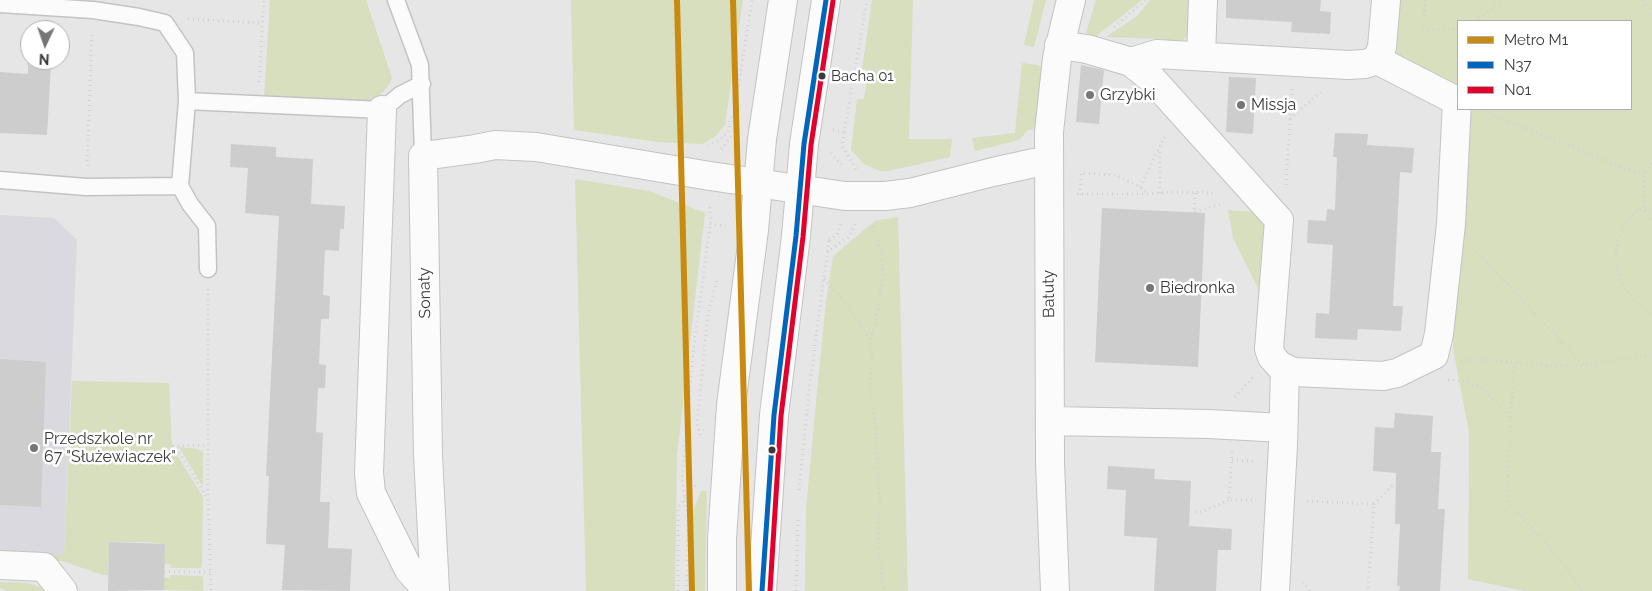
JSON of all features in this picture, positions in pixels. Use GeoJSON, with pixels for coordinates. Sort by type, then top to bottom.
{"type":"FeatureCollection","features":[{"type":"Feature","properties":{"kind":"street"},"geometry":{"type":"LineString","coordinates":[[722,591],[722,539],[731,405],[754,230],[762,138],[783,0]]}},
{"type":"Feature","properties":{"kind":"street"},"geometry":{"type":"LineString","coordinates":[[762,591],[774,415],[796,236],[804,144],[826,0]]}},
{"type":"Feature","properties":{"kind":"street","name":"Batuty"},"geometry":{"type":"LineString","coordinates":[[1054,591],[1050,462],[1049,162],[1052,93],[1059,45],[1071,0]]}},
{"type":"Feature","properties":{"kind":"street"},"geometry":{"type":"LineString","coordinates":[[1201,56],[1203,0]]}},
{"type":"Feature","properties":{"kind":"street"},"geometry":{"type":"LineString","coordinates":[[1377,60],[1382,47],[1386,0]]}},
{"type":"Feature","properties":{"kind":"street"},"geometry":{"type":"LineString","coordinates":[[1059,45],[1087,49],[1131,62],[1152,80],[1271,211],[1269,350],[1278,362],[1294,372],[1383,376],[1397,373],[1434,355],[1439,334],[1450,224],[1457,101],[1377,60],[1365,64],[1348,65],[1157,54],[1131,62]]}},
{"type":"Feature","properties":{"kind":"street"},"geometry":{"type":"LineString","coordinates":[[382,110],[368,473],[371,493],[409,570],[428,591]]}},
{"type":"Feature","properties":{"kind":"street"},"geometry":{"type":"LineString","coordinates":[[423,156],[495,145],[536,147],[845,196],[885,196],[910,193],[1034,163],[1049,162]]}},
{"type":"Feature","properties":{"kind":"street","name":"Sonaty"},"geometry":{"type":"LineString","coordinates":[[423,156],[428,455],[435,591]]}},
{"type":"Feature","properties":{"kind":"street"},"geometry":{"type":"LineString","coordinates":[[1275,591],[1283,445],[1278,362]]}},
{"type":"Feature","properties":{"kind":"street"},"geometry":{"type":"LineString","coordinates":[[1051,421],[1209,424],[1283,428]]}},
{"type":"Feature","properties":{"kind":"street"},"geometry":{"type":"LineString","coordinates":[[0,565],[44,568],[63,591]]}},
{"type":"Feature","properties":{"kind":"lane","name":"Sonaty"},"geometry":{"type":"LineString","coordinates":[[396,0],[420,65],[423,156]]}},
{"type":"Feature","properties":{"kind":"lane"},"geometry":{"type":"LineString","coordinates":[[0,4],[93,10],[165,23],[185,53],[187,101],[180,186],[206,226],[208,269]]}},
{"type":"Feature","properties":{"kind":"lane"},"geometry":{"type":"LineString","coordinates":[[187,101],[382,110],[400,95],[422,84]]}},
{"type":"Feature","properties":{"kind":"lane"},"geometry":{"type":"LineString","coordinates":[[0,180],[86,187],[180,186]]}},
{"type":"Feature","properties":{"kind":"path"},"geometry":{"type":"LineString","coordinates":[[257,105],[264,0]]}},
{"type":"Feature","properties":{"kind":"path"},"geometry":{"type":"LineString","coordinates":[[717,154],[733,134],[734,114],[752,0]]}},
{"type":"Feature","properties":{"kind":"path"},"geometry":{"type":"LineString","coordinates":[[860,176],[842,146],[866,0]]}},
{"type":"Feature","properties":{"kind":"path"},"geometry":{"type":"LineString","coordinates":[[1087,49],[1146,0]]}},
{"type":"Feature","properties":{"kind":"path"},"geometry":{"type":"LineString","coordinates":[[1425,0],[1423,30],[1457,29]]}},
{"type":"Feature","properties":{"kind":"path"},"geometry":{"type":"LineString","coordinates":[[1475,20],[1503,0]]}},
{"type":"Feature","properties":{"kind":"path"},"geometry":{"type":"LineString","coordinates":[[1643,0],[1652,17]]}},
{"type":"Feature","properties":{"kind":"path"},"geometry":{"type":"LineString","coordinates":[[165,23],[169,18],[263,24]]}},
{"type":"Feature","properties":{"kind":"path"},"geometry":{"type":"LineString","coordinates":[[86,187],[92,31]]}},
{"type":"Feature","properties":{"kind":"path"},"geometry":{"type":"LineString","coordinates":[[1195,193],[1194,212],[1224,204],[1271,211],[1286,194],[1294,62]]}},
{"type":"Feature","properties":{"kind":"path"},"geometry":{"type":"LineString","coordinates":[[1140,187],[1178,108]]}},
{"type":"Feature","properties":{"kind":"path"},"geometry":{"type":"LineString","coordinates":[[1480,110],[1624,168],[1645,174]]}},
{"type":"Feature","properties":{"kind":"path"},"geometry":{"type":"LineString","coordinates":[[734,114],[743,116]]}},
{"type":"Feature","properties":{"kind":"path"},"geometry":{"type":"LineString","coordinates":[[705,148],[722,138],[729,131],[730,120],[734,114]]}},
{"type":"Feature","properties":{"kind":"path"},"geometry":{"type":"LineString","coordinates":[[1160,146],[1160,193]]}},
{"type":"Feature","properties":{"kind":"path"},"geometry":{"type":"LineString","coordinates":[[826,149],[842,163],[846,172]]}},
{"type":"Feature","properties":{"kind":"path"},"geometry":{"type":"LineString","coordinates":[[1652,163],[1645,174],[1643,209],[1652,219]]}},
{"type":"Feature","properties":{"kind":"path"},"geometry":{"type":"LineString","coordinates":[[1080,194],[1081,173],[1116,175],[1140,187],[1148,194]]}},
{"type":"Feature","properties":{"kind":"path"},"geometry":{"type":"LineString","coordinates":[[1090,195],[1216,193],[1224,204]]}},
{"type":"Feature","properties":{"kind":"path"},"geometry":{"type":"LineString","coordinates":[[687,591],[688,523],[682,480],[692,360],[710,218],[708,201],[717,204]]}},
{"type":"Feature","properties":{"kind":"path"},"geometry":{"type":"LineString","coordinates":[[1652,207],[1635,212],[1624,225],[1618,239],[1616,254],[1617,270],[1630,295],[1652,315]]}},
{"type":"Feature","properties":{"kind":"path"},"geometry":{"type":"LineString","coordinates":[[870,215],[873,231],[877,236],[882,253],[883,276],[875,324],[870,340]]}},
{"type":"Feature","properties":{"kind":"path"},"geometry":{"type":"LineString","coordinates":[[723,234],[725,216]]}},
{"type":"Feature","properties":{"kind":"path"},"geometry":{"type":"LineString","coordinates":[[827,252],[850,236],[854,228],[856,216]]}},
{"type":"Feature","properties":{"kind":"path"},"geometry":{"type":"LineString","coordinates":[[799,497],[827,240],[839,232],[842,218]]}},
{"type":"Feature","properties":{"kind":"path"},"geometry":{"type":"LineString","coordinates":[[1450,224],[1584,365]]}},
{"type":"Feature","properties":{"kind":"path"},"geometry":{"type":"LineString","coordinates":[[208,269],[208,500],[211,591]]}},
{"type":"Feature","properties":{"kind":"path"},"geometry":{"type":"LineString","coordinates":[[700,436],[697,424],[708,314],[718,275]]}},
{"type":"Feature","properties":{"kind":"path"},"geometry":{"type":"LineString","coordinates":[[824,278],[844,301],[870,340],[872,352],[870,387],[875,423],[880,500],[878,545],[884,591]]}},
{"type":"Feature","properties":{"kind":"path"},"geometry":{"type":"LineString","coordinates":[[1434,355],[1452,360],[1481,360],[1557,366],[1584,365],[1652,354]]}},
{"type":"Feature","properties":{"kind":"path"},"geometry":{"type":"LineString","coordinates":[[1209,424],[1278,362]]}},
{"type":"Feature","properties":{"kind":"path"},"geometry":{"type":"LineString","coordinates":[[1514,363],[1507,489],[1510,504],[1559,558],[1583,591]]}},
{"type":"Feature","properties":{"kind":"path"},"geometry":{"type":"LineString","coordinates":[[1444,380],[1469,382],[1482,388],[1504,409],[1510,418]]}},
{"type":"Feature","properties":{"kind":"path"},"geometry":{"type":"LineString","coordinates":[[208,445],[179,444],[172,446],[177,448],[208,500]]}},
{"type":"Feature","properties":{"kind":"path"},"geometry":{"type":"LineString","coordinates":[[678,591],[678,508],[700,479]]}},
{"type":"Feature","properties":{"kind":"path"},"geometry":{"type":"LineString","coordinates":[[1374,504],[1393,485]]}},
{"type":"Feature","properties":{"kind":"path"},"geometry":{"type":"LineString","coordinates":[[1196,512],[1204,511],[1230,500]]}},
{"type":"Feature","properties":{"kind":"path"},"geometry":{"type":"LineString","coordinates":[[796,591],[798,516]]}},
{"type":"Feature","properties":{"kind":"path"},"geometry":{"type":"LineString","coordinates":[[164,572],[211,572]]}},
{"type":"Feature","properties":{"kind":"shaded area","name":"Przedszkole nr 67 \"Służewiaczek\""},"geometry":{"type":"Polygon","coordinates":[[[0,215],[54,218],[77,240],[64,554],[24,559],[0,558],[0,215]]]}},
{"type":"Feature","properties":{"kind":"green space"},"geometry":{"type":"Polygon","coordinates":[[[270,0],[366,0],[392,78],[389,85],[379,96],[359,102],[264,97],[270,0]]]}},
{"type":"Feature","properties":{"kind":"green space"},"geometry":{"type":"Polygon","coordinates":[[[571,0],[743,0],[725,125],[715,137],[702,144],[658,142],[574,130],[571,0]]]}},
{"type":"Feature","properties":{"kind":"green space"},"geometry":{"type":"Polygon","coordinates":[[[872,0],[913,0],[909,139],[952,139],[950,157],[888,171],[880,171],[864,164],[851,150],[857,99],[864,99],[868,70],[862,69],[872,0]]]}},
{"type":"Feature","properties":{"kind":"green space"},"geometry":{"type":"Polygon","coordinates":[[[1034,0],[1046,0],[1034,47],[1024,45],[1034,0]]]}},
{"type":"Feature","properties":{"kind":"green space"},"geometry":{"type":"Polygon","coordinates":[[[1096,0],[1142,0],[1095,37],[1086,33],[1096,0]]]}},
{"type":"Feature","properties":{"kind":"green space"},"geometry":{"type":"Polygon","coordinates":[[[1150,0],[1194,0],[1190,32],[1183,40],[1176,44],[1164,39],[1106,37],[1137,16],[1150,0]]]}},
{"type":"Feature","properties":{"kind":"green space"},"geometry":{"type":"Polygon","coordinates":[[[1380,0],[1652,0],[1652,591],[1524,591],[1468,579],[1469,432],[1453,349],[1460,110],[1632,110],[1632,20],[1457,20],[1457,94],[1378,62],[1380,0]]]}},
{"type":"Feature","properties":{"kind":"green space"},"geometry":{"type":"Polygon","coordinates":[[[1022,63],[1038,65],[1044,70],[1037,123],[1032,130],[1028,130],[1019,140],[975,151],[972,138],[1015,133],[1022,63]]]}},
{"type":"Feature","properties":{"kind":"green space"},"geometry":{"type":"Polygon","coordinates":[[[575,179],[649,191],[705,213],[677,455],[675,591],[586,591],[575,179]]]}},
{"type":"Feature","properties":{"kind":"green space"},"geometry":{"type":"Polygon","coordinates":[[[1228,210],[1256,212],[1265,221],[1262,297],[1233,238],[1228,210]]]}},
{"type":"Feature","properties":{"kind":"green space"},"geometry":{"type":"Polygon","coordinates":[[[898,217],[908,591],[805,591],[806,510],[826,302],[833,256],[875,221],[898,217]]]}},
{"type":"Feature","properties":{"kind":"green space"},"geometry":{"type":"Polygon","coordinates":[[[72,381],[169,383],[172,447],[203,497],[201,568],[171,568],[170,564],[164,564],[165,544],[146,542],[109,542],[108,575],[102,575],[63,561],[25,559],[64,554],[72,381]]]}},
{"type":"Feature","properties":{"kind":"green space"},"geometry":{"type":"Polygon","coordinates":[[[179,447],[197,449],[203,452],[203,487],[179,447]]]}},
{"type":"Feature","properties":{"kind":"green space"},"geometry":{"type":"Polygon","coordinates":[[[701,491],[707,491],[705,591],[691,591],[692,514],[701,491]]]}},
{"type":"Feature","properties":{"kind":"green space"},"geometry":{"type":"Polygon","coordinates":[[[170,575],[203,577],[203,591],[164,590],[164,578],[170,578],[170,575]]]}},
{"type":"Feature","properties":{"kind":"green space"},"geometry":{"type":"Polygon","coordinates":[[[0,582],[28,583],[51,591],[7,591],[0,588],[0,582]]]}},
{"type":"Feature","properties":{"kind":"building"},"geometry":{"type":"Polygon","coordinates":[[[1226,0],[1321,0],[1320,11],[1331,12],[1330,34],[1291,32],[1292,22],[1226,18],[1226,0]]]}},
{"type":"Feature","properties":{"kind":"building","name":"Grzybki"},"geometry":{"type":"Polygon","coordinates":[[[1081,65],[1104,70],[1099,124],[1076,122],[1081,65]]]}},
{"type":"Feature","properties":{"kind":"building"},"geometry":{"type":"Polygon","coordinates":[[[28,70],[51,70],[47,135],[0,133],[0,72],[28,74],[28,70]]]}},
{"type":"Feature","properties":{"kind":"building","name":"Missja"},"geometry":{"type":"Polygon","coordinates":[[[1229,77],[1256,78],[1253,134],[1226,132],[1229,77]]]}},
{"type":"Feature","properties":{"kind":"building"},"geometry":{"type":"Polygon","coordinates":[[[1335,133],[1368,134],[1367,145],[1414,148],[1412,173],[1400,172],[1393,306],[1403,306],[1401,331],[1358,329],[1357,340],[1315,338],[1316,313],[1329,314],[1333,245],[1307,243],[1308,220],[1326,221],[1327,209],[1335,210],[1337,157],[1333,157],[1335,133]]]}},
{"type":"Feature","properties":{"kind":"building"},"geometry":{"type":"Polygon","coordinates":[[[231,144],[276,147],[276,157],[313,159],[311,204],[345,206],[344,229],[340,229],[339,251],[325,250],[323,295],[330,296],[329,319],[321,319],[319,364],[326,365],[325,388],[318,388],[316,432],[323,433],[320,502],[330,502],[328,548],[352,549],[350,591],[282,590],[285,545],[266,544],[269,476],[266,476],[279,216],[245,213],[248,168],[230,167],[231,144]]]}},
{"type":"Feature","properties":{"kind":"building","name":"Biedronka"},"geometry":{"type":"Polygon","coordinates":[[[1102,208],[1205,213],[1198,367],[1095,362],[1102,208]]]}},
{"type":"Feature","properties":{"kind":"building"},"geometry":{"type":"Polygon","coordinates":[[[0,359],[46,362],[41,507],[0,505],[0,359]]]}},
{"type":"Feature","properties":{"kind":"building"},"geometry":{"type":"Polygon","coordinates":[[[1395,413],[1433,416],[1431,452],[1441,452],[1438,509],[1445,509],[1440,591],[1399,591],[1400,586],[1397,586],[1400,524],[1395,524],[1396,473],[1373,471],[1375,427],[1394,428],[1395,413]]]}},
{"type":"Feature","properties":{"kind":"building"},"geometry":{"type":"Polygon","coordinates":[[[1108,466],[1155,469],[1154,479],[1191,481],[1189,526],[1232,529],[1231,550],[1218,550],[1216,591],[1154,591],[1157,538],[1124,536],[1126,490],[1107,489],[1108,466]]]}},
{"type":"Feature","properties":{"kind":"building"},"geometry":{"type":"Polygon","coordinates":[[[109,542],[165,544],[164,590],[108,591],[109,542]]]}},
{"type":"Feature","properties":{"kind":"metro line","name":"M1"},"geometry":{"type":"LineString","coordinates":[[677,0],[692,591]]}},
{"type":"Feature","properties":{"kind":"metro line","name":"M1"},"geometry":{"type":"LineString","coordinates":[[733,0],[749,591]]}},
{"type":"Feature","properties":{"kind":"transit line","name":"N37"},"geometry":{"type":"LineString","coordinates":[[762,591],[774,415],[796,236],[804,144],[826,0]]}},
{"type":"Feature","properties":{"kind":"transit line","name":"N01"},"geometry":{"type":"LineString","coordinates":[[770,591],[781,416],[803,237],[811,145],[833,1]]}},
{"type":"Feature","properties":{"kind":"place","name":"Bacha 01"},"geometry":{"type":"Point","coordinates":[822,76]}},
{"type":"Feature","properties":{"kind":"place","name":"Grzybki"},"geometry":{"type":"Point","coordinates":[1090,95]}},
{"type":"Feature","properties":{"kind":"place","name":"Missja"},"geometry":{"type":"Point","coordinates":[1241,105]}},
{"type":"Feature","properties":{"kind":"place","name":"Biedronka"},"geometry":{"type":"Point","coordinates":[1150,288]}},
{"type":"Feature","properties":{"kind":"place","name":"Przedszkole nr 67 \"Służewiaczek\""},"geometry":{"type":"Point","coordinates":[34,448]}}]}
